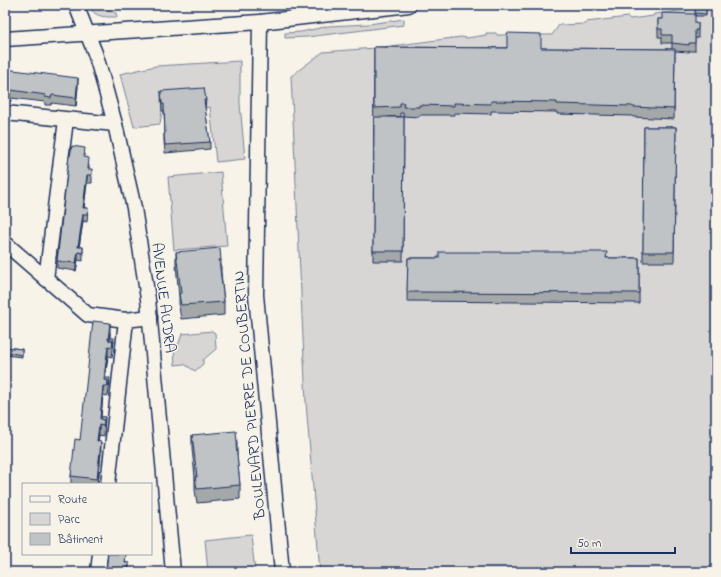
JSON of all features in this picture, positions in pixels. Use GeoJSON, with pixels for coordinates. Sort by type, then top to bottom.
{"type":"FeatureCollection","features":[{"type":"Feature","properties":{"kind":"street","name":"AVENUE AUDRA"},"geometry":{"type":"LineString","coordinates":[[76,5],[95,54],[115,124],[134,208],[146,282],[150,318],[173,572]]}},
{"type":"Feature","properties":{"kind":"street"},"geometry":{"type":"LineString","coordinates":[[5,39],[260,22],[410,5]]}},
{"type":"Feature","properties":{"kind":"street","name":"BOULEVARD PIERRE DE COUBERTIN"},"geometry":{"type":"LineString","coordinates":[[260,22],[256,295],[282,572]]}},
{"type":"Feature","properties":{"kind":"street"},"geometry":{"type":"LineString","coordinates":[[5,113],[115,124]]}},
{"type":"Feature","properties":{"kind":"street"},"geometry":{"type":"LineString","coordinates":[[46,279],[66,120]]}},
{"type":"Feature","properties":{"kind":"street"},"geometry":{"type":"LineString","coordinates":[[5,243],[88,315],[126,320],[150,318]]}},
{"type":"Feature","properties":{"kind":"street"},"geometry":{"type":"LineString","coordinates":[[108,483],[126,320]]}},
{"type":"Feature","properties":{"kind":"street"},"geometry":{"type":"LineString","coordinates":[[98,572],[100,555]]}},
{"type":"Feature","properties":{"kind":"green space"},"geometry":{"type":"Polygon","coordinates":[[[89,5],[98,5],[116,13],[117,17],[104,17],[97,15],[89,5]]]}},
{"type":"Feature","properties":{"kind":"green space"},"geometry":{"type":"Polygon","coordinates":[[[698,5],[716,5],[716,572],[320,572],[306,403],[291,76],[323,52],[375,48],[461,37],[467,38],[486,35],[486,33],[496,33],[497,35],[552,35],[559,25],[586,24],[586,22],[628,17],[630,19],[653,16],[654,14],[687,10],[698,5]]]}},
{"type":"Feature","properties":{"kind":"green space"},"geometry":{"type":"Polygon","coordinates":[[[404,19],[404,25],[307,37],[285,38],[285,33],[301,32],[329,26],[369,24],[404,19]]]}},
{"type":"Feature","properties":{"kind":"green space"},"geometry":{"type":"Polygon","coordinates":[[[240,61],[240,104],[245,159],[216,162],[210,107],[205,108],[204,95],[161,99],[162,111],[160,124],[134,127],[120,74],[156,66],[240,61]]]}},
{"type":"Feature","properties":{"kind":"green space"},"geometry":{"type":"Polygon","coordinates":[[[221,172],[227,246],[174,250],[168,177],[221,172]]]}},
{"type":"Feature","properties":{"kind":"green space"},"geometry":{"type":"Polygon","coordinates":[[[212,331],[215,333],[216,349],[203,360],[203,364],[195,371],[184,364],[175,365],[174,348],[178,346],[182,334],[212,331]]]}},
{"type":"Feature","properties":{"kind":"green space"},"geometry":{"type":"Polygon","coordinates":[[[251,535],[255,572],[208,572],[205,540],[251,535]]]}},
{"type":"Feature","properties":{"kind":"building"},"geometry":{"type":"Polygon","coordinates":[[[696,5],[706,5],[706,14],[695,13],[696,5]]]}},
{"type":"Feature","properties":{"kind":"building"},"geometry":{"type":"Polygon","coordinates":[[[662,13],[695,14],[695,23],[698,23],[698,30],[695,30],[695,43],[689,43],[689,45],[672,43],[672,35],[662,35],[662,29],[658,29],[658,19],[662,19],[662,13]]]}},
{"type":"Feature","properties":{"kind":"building"},"geometry":{"type":"Polygon","coordinates":[[[507,33],[541,34],[541,48],[675,49],[674,109],[632,106],[557,104],[557,102],[491,101],[491,104],[454,103],[454,106],[419,105],[419,107],[403,107],[404,103],[400,103],[400,107],[374,108],[374,47],[507,48],[507,33]]]}},
{"type":"Feature","properties":{"kind":"building"},"geometry":{"type":"Polygon","coordinates":[[[5,69],[78,78],[76,98],[52,95],[51,98],[45,97],[46,95],[11,90],[11,93],[5,92],[5,69]]]}},
{"type":"Feature","properties":{"kind":"building"},"geometry":{"type":"Polygon","coordinates":[[[204,88],[206,100],[204,100],[210,142],[165,145],[164,104],[162,104],[161,91],[204,88]]]}},
{"type":"Feature","properties":{"kind":"building"},"geometry":{"type":"Polygon","coordinates":[[[374,117],[404,117],[403,251],[373,251],[374,117]]]}},
{"type":"Feature","properties":{"kind":"building"},"geometry":{"type":"Polygon","coordinates":[[[644,127],[676,127],[674,252],[643,252],[644,127]]]}},
{"type":"Feature","properties":{"kind":"building"},"geometry":{"type":"Polygon","coordinates":[[[72,146],[85,148],[84,157],[89,158],[88,169],[92,169],[92,175],[87,175],[83,208],[88,208],[87,214],[83,214],[78,247],[83,247],[83,253],[78,252],[76,263],[57,261],[69,156],[72,146]]]}},
{"type":"Feature","properties":{"kind":"building"},"geometry":{"type":"Polygon","coordinates":[[[220,248],[221,260],[219,260],[224,302],[181,305],[176,252],[220,248]]]}},
{"type":"Feature","properties":{"kind":"building"},"geometry":{"type":"Polygon","coordinates":[[[439,252],[607,252],[606,258],[639,258],[639,293],[407,292],[408,258],[439,258],[439,252]]]}},
{"type":"Feature","properties":{"kind":"building"},"geometry":{"type":"Polygon","coordinates":[[[93,321],[110,323],[108,340],[113,340],[112,347],[108,346],[105,370],[104,380],[108,380],[108,386],[103,386],[100,419],[104,420],[104,426],[99,425],[97,441],[101,442],[97,479],[71,476],[75,439],[80,440],[93,321]]]}},
{"type":"Feature","properties":{"kind":"building"},"geometry":{"type":"Polygon","coordinates":[[[110,338],[114,338],[113,347],[113,340],[109,340],[110,338]]]}},
{"type":"Feature","properties":{"kind":"building"},"geometry":{"type":"Polygon","coordinates":[[[5,347],[22,349],[22,355],[5,352],[5,347]]]}},
{"type":"Feature","properties":{"kind":"building"},"geometry":{"type":"Polygon","coordinates":[[[105,378],[110,378],[108,387],[108,380],[105,380],[105,378]]]}},
{"type":"Feature","properties":{"kind":"building"},"geometry":{"type":"Polygon","coordinates":[[[101,417],[105,417],[104,427],[104,420],[100,419],[101,417]]]}},
{"type":"Feature","properties":{"kind":"building"},"geometry":{"type":"Polygon","coordinates":[[[236,431],[240,485],[197,489],[192,435],[236,431]]]}},
{"type":"Feature","properties":{"kind":"building"},"geometry":{"type":"Polygon","coordinates":[[[108,555],[126,555],[125,563],[129,563],[128,569],[124,569],[123,572],[106,572],[108,555]]]}}]}
